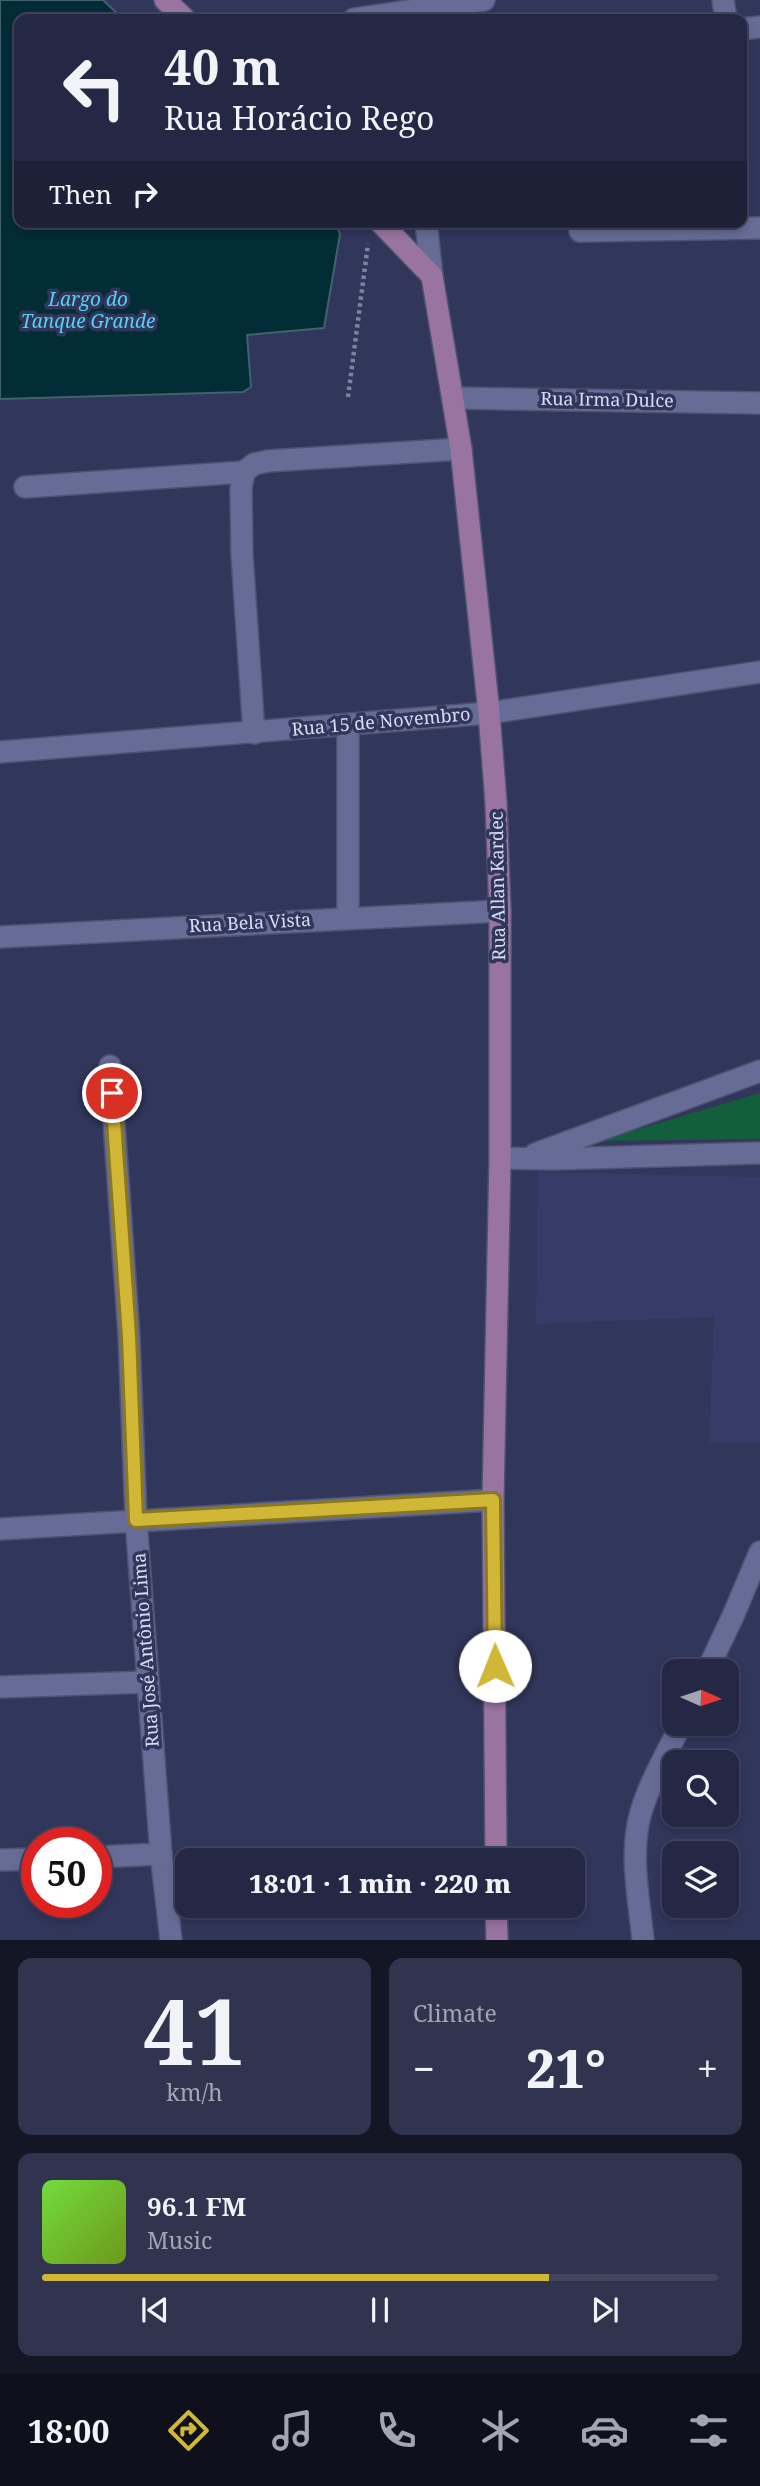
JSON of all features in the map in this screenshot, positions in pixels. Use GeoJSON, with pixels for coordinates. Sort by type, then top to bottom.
{"type":"FeatureCollection","features":[{"type":"Feature","properties":{"kind":"main road"},"geometry":{"type":"LineString","coordinates":[[165,0],[180,14]]}},
{"type":"Feature","properties":{"kind":"main road"},"geometry":{"type":"LineString","coordinates":[[375,228],[432,276]]}},
{"type":"Feature","properties":{"kind":"main road","name":"Rua Allan Kardec"},"geometry":{"type":"LineString","coordinates":[[432,276],[461,449],[496,803],[510,1159],[493,1500],[496,1848]]}},
{"type":"Feature","properties":{"kind":"main road"},"geometry":{"type":"LineString","coordinates":[[496,1918],[497,1940]]}},
{"type":"Feature","properties":{"kind":"street"},"geometry":{"type":"LineString","coordinates":[[407,14],[484,0]]}},
{"type":"Feature","properties":{"kind":"street","name":"Rua Allan Kardec"},"geometry":{"type":"LineString","coordinates":[[427,228],[432,276]]}},
{"type":"Feature","properties":{"kind":"street"},"geometry":{"type":"LineString","coordinates":[[580,231],[760,228]]}},
{"type":"Feature","properties":{"kind":"street","name":"Rua Irma Dulce"},"geometry":{"type":"LineString","coordinates":[[454,398],[759,410]]}},
{"type":"Feature","properties":{"kind":"street"},"geometry":{"type":"LineString","coordinates":[[25,487],[244,472],[254,464],[268,461],[461,449]]}},
{"type":"Feature","properties":{"kind":"street"},"geometry":{"type":"LineString","coordinates":[[244,472],[241,488],[242,555],[254,733]]}},
{"type":"Feature","properties":{"kind":"street","name":"Rua 15 de Novembro"},"geometry":{"type":"LineString","coordinates":[[0,752],[489,713],[760,672]]}},
{"type":"Feature","properties":{"kind":"street"},"geometry":{"type":"LineString","coordinates":[[348,725],[348,918]]}},
{"type":"Feature","properties":{"kind":"street","name":"Rua Bela Vista"},"geometry":{"type":"LineString","coordinates":[[0,937],[500,911]]}},
{"type":"Feature","properties":{"kind":"street","name":"Rua José Antônio Lima"},"geometry":{"type":"LineString","coordinates":[[110,1066],[129,1336],[136,1520],[161,1854],[171,1940]]}},
{"type":"Feature","properties":{"kind":"street"},"geometry":{"type":"LineString","coordinates":[[510,1159],[760,1071]]}},
{"type":"Feature","properties":{"kind":"street"},"geometry":{"type":"LineString","coordinates":[[510,1159],[760,1153]]}},
{"type":"Feature","properties":{"kind":"street"},"geometry":{"type":"LineString","coordinates":[[0,1529],[493,1500]]}},
{"type":"Feature","properties":{"kind":"street"},"geometry":{"type":"LineString","coordinates":[[713,1659],[760,1552]]}},
{"type":"Feature","properties":{"kind":"street"},"geometry":{"type":"LineString","coordinates":[[0,1687],[148,1682]]}},
{"type":"Feature","properties":{"kind":"street"},"geometry":{"type":"LineString","coordinates":[[643,1940],[637,1837],[641,1813],[676,1736]]}},
{"type":"Feature","properties":{"kind":"street"},"geometry":{"type":"LineString","coordinates":[[112,1856],[161,1854]]}},
{"type":"Feature","properties":{"kind":"street"},"geometry":{"type":"LineString","coordinates":[[0,1860],[21,1859]]}},
{"type":"Feature","properties":{"kind":"path"},"geometry":{"type":"LineString","coordinates":[[348,397],[375,228]]}},
{"type":"Feature","properties":{"kind":"shaded area"},"geometry":{"type":"Polygon","coordinates":[[[538,1172],[760,1177],[760,1443],[709,1442],[714,1317],[536,1324],[538,1172]]]}},
{"type":"Feature","properties":{"kind":"green space"},"geometry":{"type":"Polygon","coordinates":[[[760,1093],[760,1139],[599,1141],[760,1093]]]}},
{"type":"Feature","properties":{"kind":"water","name":"Largo do Tanque Grande"},"geometry":{"type":"Polygon","coordinates":[[[0,0],[103,0],[118,14],[14,14],[14,228],[338,228],[340,234],[324,328],[247,335],[251,387],[243,392],[0,399],[0,0]]]}},
{"type":"Feature","properties":{"kind":"route"},"geometry":{"type":"LineString","coordinates":[[112,1093],[129,1336],[136,1520],[493,1500],[495,1666]]}}]}
